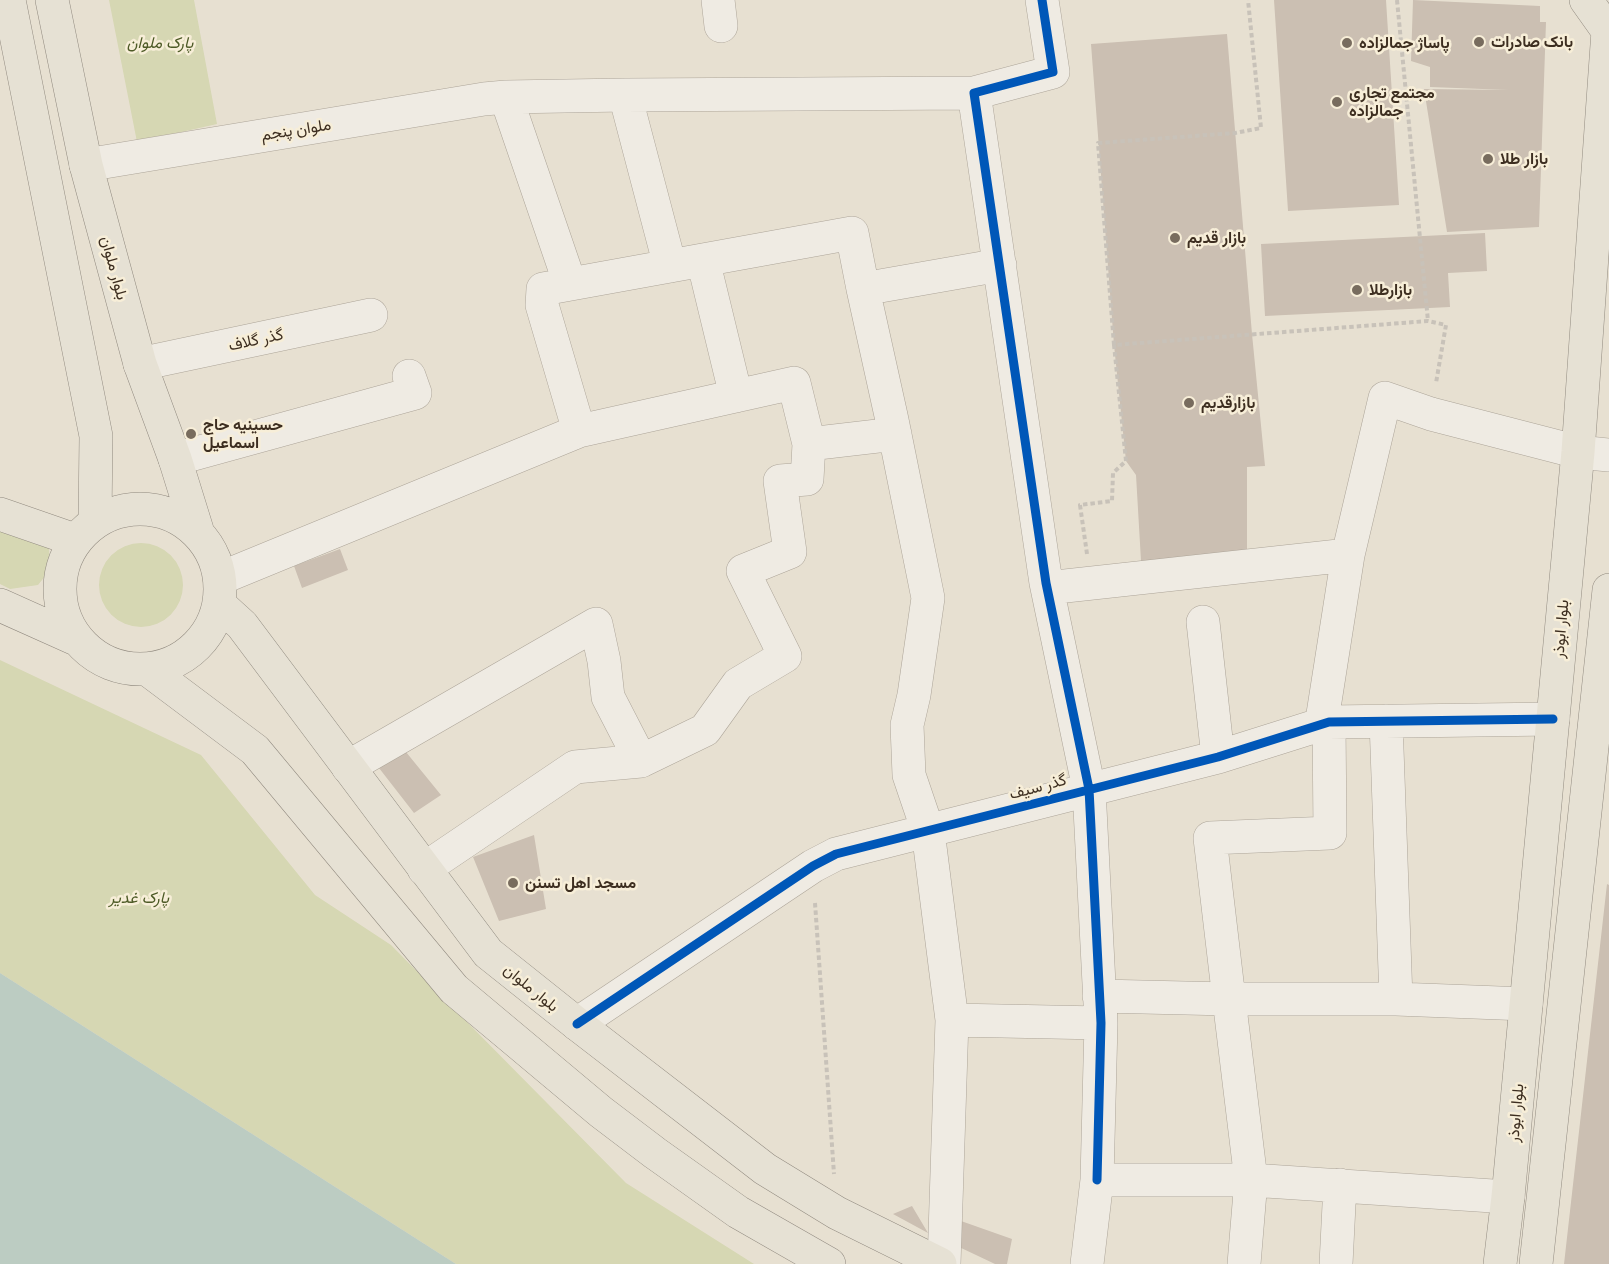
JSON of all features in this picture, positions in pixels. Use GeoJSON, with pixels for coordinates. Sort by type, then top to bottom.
{"type":"FeatureCollection","features":[{"type":"Feature","properties":{"kind":"main road"},"geometry":{"type":"LineString","coordinates":[[9,0],[96,435],[85,531],[63,564],[59,590],[64,616],[78,640]]}},
{"type":"Feature","properties":{"kind":"main road","name":"بلوار ملوان"},"geometry":{"type":"LineString","coordinates":[[52,0],[86,165],[140,364],[175,459],[196,530]]}},
{"type":"Feature","properties":{"kind":"main road","name":"بلوار ابوذر"},"geometry":{"type":"LineString","coordinates":[[1500,1264],[1553,719],[1593,453],[1608,29],[1586,0]]}},
{"type":"Feature","properties":{"kind":"main road"},"geometry":{"type":"LineString","coordinates":[[0,514],[85,531],[129,508],[165,512],[196,530],[213,552],[221,592],[211,630],[194,650],[172,663],[147,669],[121,668],[97,657],[78,640],[0,605]]}},
{"type":"Feature","properties":{"kind":"main road"},"geometry":{"type":"LineString","coordinates":[[1536,1264],[1609,590]]}},
{"type":"Feature","properties":{"kind":"main road","name":"بلوار ملوان"},"geometry":{"type":"LineString","coordinates":[[221,592],[242,626],[488,953],[765,1168],[837,1213],[942,1264]]}},
{"type":"Feature","properties":{"kind":"main road"},"geometry":{"type":"LineString","coordinates":[[147,669],[255,750],[454,989],[601,1112],[655,1153],[738,1212],[829,1264]]}},
{"type":"Feature","properties":{"kind":"street","name":"ملوان پنجم"},"geometry":{"type":"LineString","coordinates":[[86,165],[506,97],[974,93],[1053,72],[1042,0]]}},
{"type":"Feature","properties":{"kind":"street"},"geometry":{"type":"LineString","coordinates":[[974,93],[1047,588],[1089,789],[1100,1009],[1096,1180],[1087,1264]]}},
{"type":"Feature","properties":{"kind":"street"},"geometry":{"type":"LineString","coordinates":[[625,95],[670,266]]}},
{"type":"Feature","properties":{"kind":"street"},"geometry":{"type":"LineString","coordinates":[[506,97],[570,284]]}},
{"type":"Feature","properties":{"kind":"street"},"geometry":{"type":"LineString","coordinates":[[579,431],[542,304],[543,289],[852,233],[928,598],[914,695],[907,725],[909,775],[928,831],[952,1020],[942,1264]]}},
{"type":"Feature","properties":{"kind":"street"},"geometry":{"type":"LineString","coordinates":[[703,260],[736,396]]}},
{"type":"Feature","properties":{"kind":"street"},"geometry":{"type":"LineString","coordinates":[[863,289],[1000,265]]}},
{"type":"Feature","properties":{"kind":"street","name":"گذر گلاف"},"geometry":{"type":"LineString","coordinates":[[140,364],[371,315]]}},
{"type":"Feature","properties":{"kind":"street"},"geometry":{"type":"LineString","coordinates":[[175,459],[415,393],[409,376]]}},
{"type":"Feature","properties":{"kind":"street"},"geometry":{"type":"LineString","coordinates":[[221,592],[579,431],[794,383],[809,444],[807,479],[780,481],[790,552],[743,571],[785,656],[738,684],[705,730],[641,761],[575,767],[424,869]]}},
{"type":"Feature","properties":{"kind":"street"},"geometry":{"type":"LineString","coordinates":[[1244,1264],[1251,1180],[1210,838],[1330,833],[1329,722],[1323,714],[1348,555],[1385,398],[1431,414],[1593,453]]}},
{"type":"Feature","properties":{"kind":"street"},"geometry":{"type":"LineString","coordinates":[[809,444],[895,434]]}},
{"type":"Feature","properties":{"kind":"street"},"geometry":{"type":"LineString","coordinates":[[1047,588],[1348,555]]}},
{"type":"Feature","properties":{"kind":"street"},"geometry":{"type":"LineString","coordinates":[[1203,622],[1218,757]]}},
{"type":"Feature","properties":{"kind":"street"},"geometry":{"type":"LineString","coordinates":[[348,767],[596,624],[608,697],[641,761]]}},
{"type":"Feature","properties":{"kind":"street","name":"گذر سیف"},"geometry":{"type":"LineString","coordinates":[[577,1024],[813,866],[836,854],[1218,757],[1329,722],[1553,719]]}},
{"type":"Feature","properties":{"kind":"street"},"geometry":{"type":"LineString","coordinates":[[1386,721],[1396,999]]}},
{"type":"Feature","properties":{"kind":"street"},"geometry":{"type":"LineString","coordinates":[[952,1020],[1229,999],[1396,999],[1526,1004]]}},
{"type":"Feature","properties":{"kind":"street"},"geometry":{"type":"LineString","coordinates":[[1096,1180],[1251,1180],[1508,1197]]}},
{"type":"Feature","properties":{"kind":"street"},"geometry":{"type":"LineString","coordinates":[[1336,1264],[1341,1185]]}},
{"type":"Feature","properties":{"kind":"path"},"geometry":{"type":"LineString","coordinates":[[1091,584],[1080,505],[1112,501],[1113,473],[1126,461],[1098,143],[1235,133],[1261,128],[1248,0]]}},
{"type":"Feature","properties":{"kind":"path"},"geometry":{"type":"LineString","coordinates":[[1397,0],[1428,321]]}},
{"type":"Feature","properties":{"kind":"path"},"geometry":{"type":"LineString","coordinates":[[1114,345],[1428,321],[1446,325],[1431,414]]}},
{"type":"Feature","properties":{"kind":"path"},"geometry":{"type":"LineString","coordinates":[[813,866],[837,1213]]}},
{"type":"Feature","properties":{"kind":"green space","name":"پارک ملوان"},"geometry":{"type":"Polygon","coordinates":[[[109,0],[194,0],[217,124],[137,142],[109,0]]]}},
{"type":"Feature","properties":{"kind":"green space"},"geometry":{"type":"Polygon","coordinates":[[[0,520],[49,547],[50,570],[38,585],[10,589],[0,584],[0,520]]]}},
{"type":"Feature","properties":{"kind":"green space"},"geometry":{"type":"Polygon","coordinates":[[[141,543],[157,546],[171,555],[180,569],[183,585],[180,601],[171,615],[157,624],[141,627],[125,624],[111,615],[102,601],[99,585],[102,569],[111,555],[125,546],[141,543]]]}},
{"type":"Feature","properties":{"kind":"green space","name":"پارک غدیر"},"geometry":{"type":"Polygon","coordinates":[[[0,660],[201,755],[315,895],[391,945],[626,1183],[754,1264],[456,1264],[0,973],[0,660]]]}},
{"type":"Feature","properties":{"kind":"shaded area"},"geometry":{"type":"Polygon","coordinates":[[[0,973],[456,1264],[0,1264],[0,973]]]}},
{"type":"Feature","properties":{"kind":"building","name":"مجتمع تجاری جمالزاده"},"geometry":{"type":"Polygon","coordinates":[[[1274,0],[1386,0],[1399,205],[1288,211],[1274,0]]]}},
{"type":"Feature","properties":{"kind":"building"},"geometry":{"type":"Polygon","coordinates":[[[1413,0],[1540,6],[1540,22],[1546,22],[1539,227],[1447,232],[1424,89],[1509,90],[1430,87],[1430,67],[1411,61],[1413,0]]]}},
{"type":"Feature","properties":{"kind":"building"},"geometry":{"type":"Polygon","coordinates":[[[1227,34],[1265,466],[1247,467],[1247,566],[1142,578],[1136,475],[1126,461],[1114,345],[1091,44],[1227,34]]]}},
{"type":"Feature","properties":{"kind":"building","name":"بازارطلا"},"geometry":{"type":"Polygon","coordinates":[[[1485,233],[1487,271],[1448,273],[1450,307],[1265,316],[1261,244],[1485,233]]]}},
{"type":"Feature","properties":{"kind":"building"},"geometry":{"type":"Polygon","coordinates":[[[340,549],[348,570],[302,588],[294,566],[340,549]]]}},
{"type":"Feature","properties":{"kind":"building"},"geometry":{"type":"Polygon","coordinates":[[[406,752],[441,795],[414,813],[379,768],[406,752]]]}},
{"type":"Feature","properties":{"kind":"building","name":"مسجد اهل تسنن"},"geometry":{"type":"Polygon","coordinates":[[[534,835],[546,909],[499,921],[473,857],[534,835]]]}},
{"type":"Feature","properties":{"kind":"building"},"geometry":{"type":"Polygon","coordinates":[[[1607,884],[1609,885],[1609,1264],[1564,1264],[1607,884]]]}},
{"type":"Feature","properties":{"kind":"building"},"geometry":{"type":"Polygon","coordinates":[[[912,1206],[928,1233],[893,1214],[912,1206]]]}},
{"type":"Feature","properties":{"kind":"building"},"geometry":{"type":"Polygon","coordinates":[[[961,1221],[1012,1239],[1007,1264],[995,1264],[957,1246],[961,1221]]]}},
{"type":"Feature","properties":{"kind":"cycle path"},"geometry":{"type":"LineString","coordinates":[[1042,0],[1053,72],[974,93],[1046,583],[1089,789],[1101,1023],[1097,1180]]}},
{"type":"Feature","properties":{"kind":"cycle path"},"geometry":{"type":"LineString","coordinates":[[577,1024],[813,866],[836,854],[1218,757],[1329,722],[1553,719]]}},
{"type":"Feature","properties":{"kind":"place","name":"بانک صادرات"},"geometry":{"type":"Point","coordinates":[1479,42]}},
{"type":"Feature","properties":{"kind":"place","name":"پاساژ جمالزاده"},"geometry":{"type":"Point","coordinates":[1347,43]}},
{"type":"Feature","properties":{"kind":"place","name":"مجتمع تجاری جمالزاده"},"geometry":{"type":"Point","coordinates":[1337,102]}},
{"type":"Feature","properties":{"kind":"place","name":"بازار طلا"},"geometry":{"type":"Point","coordinates":[1488,159]}},
{"type":"Feature","properties":{"kind":"place","name":"بازار قدیم"},"geometry":{"type":"Point","coordinates":[1175,238]}},
{"type":"Feature","properties":{"kind":"place","name":"بازارطلا"},"geometry":{"type":"Point","coordinates":[1357,290]}},
{"type":"Feature","properties":{"kind":"place","name":"بازارقدیم"},"geometry":{"type":"Point","coordinates":[1189,403]}},
{"type":"Feature","properties":{"kind":"place","name":"حسینیه حاج اسماعیل"},"geometry":{"type":"Point","coordinates":[191,434]}},
{"type":"Feature","properties":{"kind":"place","name":"مسجد اهل تسنن"},"geometry":{"type":"Point","coordinates":[513,883]}}]}
